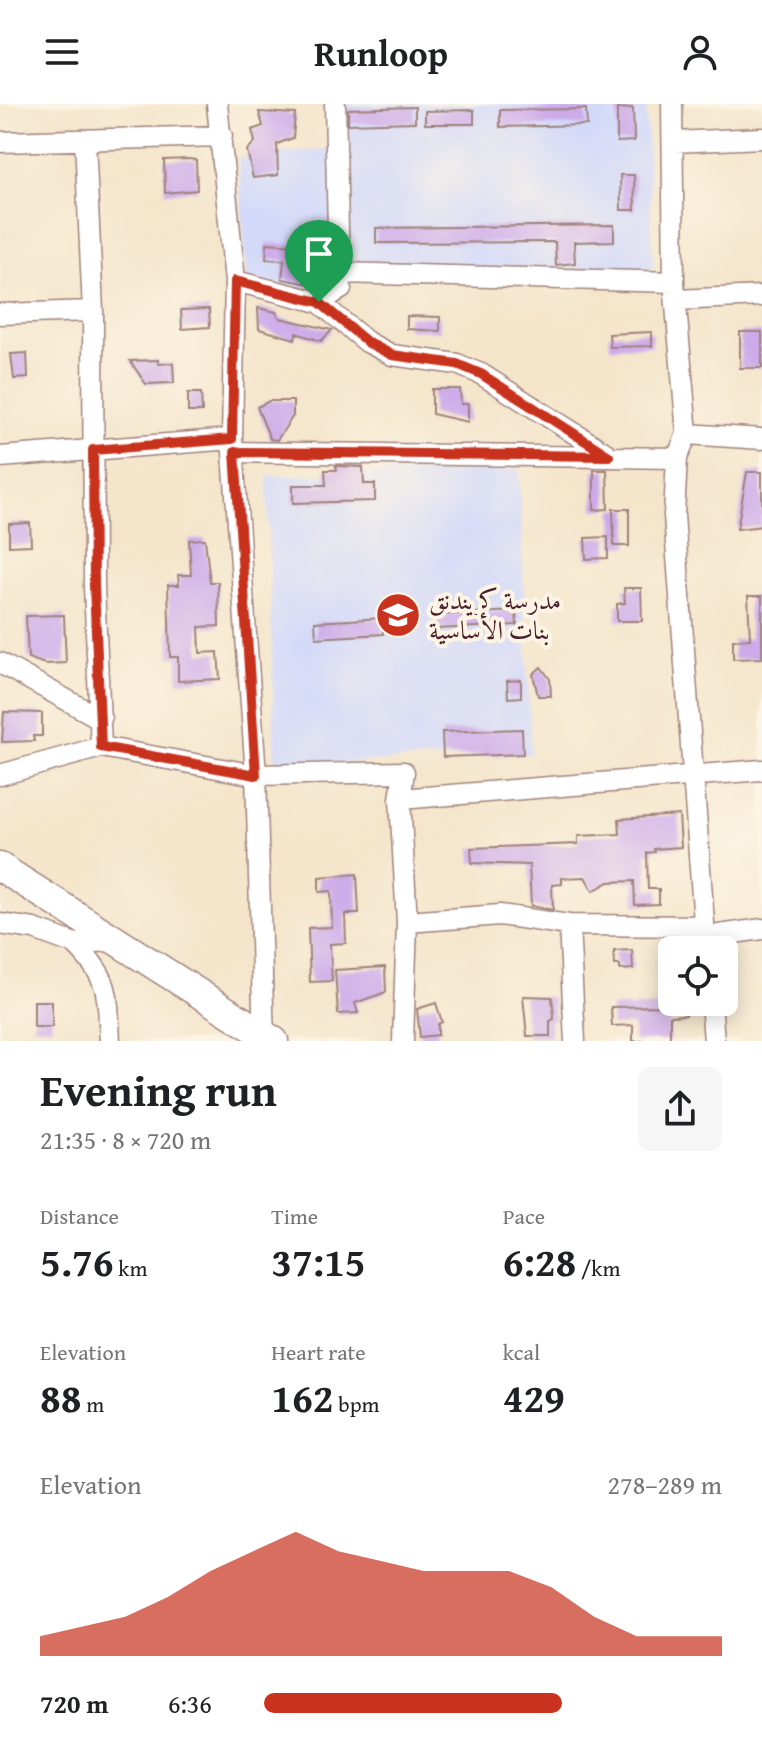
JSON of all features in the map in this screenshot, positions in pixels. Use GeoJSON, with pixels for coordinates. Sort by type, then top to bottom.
{"type":"FeatureCollection","features":[{"type":"Feature","properties":{"kind":"highway"},"geometry":{"type":"LineString","coordinates":[[0,867],[268,1039]]}},
{"type":"Feature","properties":{"kind":"street"},"geometry":{"type":"LineString","coordinates":[[217,104],[235,281],[234,446],[256,775],[268,1039]]}},
{"type":"Feature","properties":{"kind":"street"},"geometry":{"type":"LineString","coordinates":[[319,302],[341,289],[335,104]]}},
{"type":"Feature","properties":{"kind":"street"},"geometry":{"type":"LineString","coordinates":[[672,104],[675,291],[687,434],[677,458],[674,515],[705,936]]}},
{"type":"Feature","properties":{"kind":"street"},"geometry":{"type":"LineString","coordinates":[[0,142],[222,136]]}},
{"type":"Feature","properties":{"kind":"street"},"geometry":{"type":"LineString","coordinates":[[674,142],[762,138]]}},
{"type":"Feature","properties":{"kind":"street"},"geometry":{"type":"LineString","coordinates":[[85,140],[93,311],[94,586],[101,747]]}},
{"type":"Feature","properties":{"kind":"street"},"geometry":{"type":"LineString","coordinates":[[339,273],[762,296]]}},
{"type":"Feature","properties":{"kind":"street"},"geometry":{"type":"LineString","coordinates":[[235,281],[319,302],[367,342],[392,355],[457,364],[481,374],[609,456]]}},
{"type":"Feature","properties":{"kind":"street"},"geometry":{"type":"LineString","coordinates":[[0,314],[93,311]]}},
{"type":"Feature","properties":{"kind":"street"},"geometry":{"type":"LineString","coordinates":[[687,434],[762,439]]}},
{"type":"Feature","properties":{"kind":"street"},"geometry":{"type":"LineString","coordinates":[[0,457],[93,450],[234,446],[677,458]]}},
{"type":"Feature","properties":{"kind":"street"},"geometry":{"type":"LineString","coordinates":[[0,663],[101,719]]}},
{"type":"Feature","properties":{"kind":"street"},"geometry":{"type":"LineString","coordinates":[[0,775],[101,747],[256,775],[404,772],[400,799],[407,922],[403,1041]]}},
{"type":"Feature","properties":{"kind":"street"},"geometry":{"type":"LineString","coordinates":[[400,799],[762,770]]}},
{"type":"Feature","properties":{"kind":"street"},"geometry":{"type":"LineString","coordinates":[[407,922],[500,915],[684,936]]}},
{"type":"Feature","properties":{"kind":"street"},"geometry":{"type":"LineString","coordinates":[[0,924],[34,929],[75,944],[118,940]]}},
{"type":"Feature","properties":{"kind":"street"},"geometry":{"type":"LineString","coordinates":[[569,925],[575,1041]]}},
{"type":"Feature","properties":{"kind":"street"},"geometry":{"type":"LineString","coordinates":[[718,936],[762,929]]}},
{"type":"Feature","properties":{"kind":"street"},"geometry":{"type":"LineString","coordinates":[[75,944],[101,973],[107,995],[110,1041]]}},
{"type":"Feature","properties":{"kind":"street"},"geometry":{"type":"LineString","coordinates":[[712,1016],[714,1041]]}},
{"type":"Feature","properties":{"kind":"shaded area"},"geometry":{"type":"Polygon","coordinates":[[[340,104],[646,104],[653,269],[345,267],[340,104]]]}},
{"type":"Feature","properties":{"kind":"shaded area"},"geometry":{"type":"Polygon","coordinates":[[[334,148],[333,290],[247,281],[238,158],[334,148]]]}},
{"type":"Feature","properties":{"kind":"shaded area","name":"مدرسة كريندنق بنات الأساسية"},"geometry":{"type":"Polygon","coordinates":[[[519,469],[531,754],[275,766],[267,476],[519,469]]]}},
{"type":"Feature","properties":{"kind":"building"},"geometry":{"type":"Polygon","coordinates":[[[415,107],[415,122],[348,124],[348,109],[415,107]]]}},
{"type":"Feature","properties":{"kind":"building"},"geometry":{"type":"Polygon","coordinates":[[[633,108],[634,141],[617,142],[617,109],[633,108]]]}},
{"type":"Feature","properties":{"kind":"building"},"geometry":{"type":"Polygon","coordinates":[[[586,109],[587,125],[500,127],[500,110],[586,109]]]}},
{"type":"Feature","properties":{"kind":"building"},"geometry":{"type":"Polygon","coordinates":[[[474,110],[474,124],[425,124],[425,111],[474,110]]]}},
{"type":"Feature","properties":{"kind":"building"},"geometry":{"type":"Polygon","coordinates":[[[259,112],[295,114],[293,138],[277,144],[278,175],[253,178],[247,150],[255,142],[252,130],[263,126],[259,112]]]}},
{"type":"Feature","properties":{"kind":"building"},"geometry":{"type":"Polygon","coordinates":[[[164,160],[196,160],[197,190],[165,193],[164,160]]]}},
{"type":"Feature","properties":{"kind":"building"},"geometry":{"type":"Polygon","coordinates":[[[620,175],[634,175],[635,210],[621,210],[620,175]]]}},
{"type":"Feature","properties":{"kind":"building"},"geometry":{"type":"Polygon","coordinates":[[[614,225],[614,241],[574,242],[575,263],[556,265],[555,242],[376,243],[376,228],[614,225]]]}},
{"type":"Feature","properties":{"kind":"building"},"geometry":{"type":"Polygon","coordinates":[[[267,243],[321,247],[319,270],[326,271],[327,282],[321,286],[282,279],[284,260],[266,259],[267,243]]]}},
{"type":"Feature","properties":{"kind":"building"},"geometry":{"type":"Polygon","coordinates":[[[258,308],[276,312],[280,318],[332,330],[321,341],[296,333],[295,339],[259,329],[258,308]]]}},
{"type":"Feature","properties":{"kind":"building"},"geometry":{"type":"Polygon","coordinates":[[[209,309],[210,327],[182,329],[181,310],[209,309]]]}},
{"type":"Feature","properties":{"kind":"building"},"geometry":{"type":"Polygon","coordinates":[[[407,316],[440,317],[440,331],[407,329],[407,316]]]}},
{"type":"Feature","properties":{"kind":"building"},"geometry":{"type":"Polygon","coordinates":[[[652,332],[652,346],[610,347],[609,334],[652,332]]]}},
{"type":"Feature","properties":{"kind":"building"},"geometry":{"type":"Polygon","coordinates":[[[740,332],[762,332],[762,368],[740,368],[740,332]]]}},
{"type":"Feature","properties":{"kind":"building"},"geometry":{"type":"Polygon","coordinates":[[[27,353],[28,378],[14,379],[11,354],[27,353]]]}},
{"type":"Feature","properties":{"kind":"building"},"geometry":{"type":"Polygon","coordinates":[[[158,360],[158,364],[173,363],[174,383],[146,384],[130,361],[158,360]]]}},
{"type":"Feature","properties":{"kind":"building"},"geometry":{"type":"Polygon","coordinates":[[[432,389],[460,389],[461,404],[468,404],[468,422],[432,414],[432,389]]]}},
{"type":"Feature","properties":{"kind":"building"},"geometry":{"type":"Polygon","coordinates":[[[188,393],[201,393],[202,412],[188,412],[188,393]]]}},
{"type":"Feature","properties":{"kind":"building"},"geometry":{"type":"Polygon","coordinates":[[[269,401],[293,401],[293,416],[277,440],[270,439],[257,407],[269,401]]]}},
{"type":"Feature","properties":{"kind":"building"},"geometry":{"type":"Polygon","coordinates":[[[336,466],[363,467],[364,484],[375,484],[375,501],[293,503],[293,485],[326,485],[325,470],[337,470],[336,466]]]}},
{"type":"Feature","properties":{"kind":"building"},"geometry":{"type":"Polygon","coordinates":[[[594,470],[607,470],[608,509],[594,510],[594,470]]]}},
{"type":"Feature","properties":{"kind":"building"},"geometry":{"type":"Polygon","coordinates":[[[747,472],[762,472],[762,526],[737,529],[747,472]]]}},
{"type":"Feature","properties":{"kind":"building"},"geometry":{"type":"Polygon","coordinates":[[[613,509],[629,509],[629,546],[614,546],[613,509]]]}},
{"type":"Feature","properties":{"kind":"building"},"geometry":{"type":"Polygon","coordinates":[[[30,523],[31,545],[9,546],[9,524],[30,523]]]}},
{"type":"Feature","properties":{"kind":"building"},"geometry":{"type":"Polygon","coordinates":[[[608,537],[608,558],[586,559],[585,538],[608,537]]]}},
{"type":"Feature","properties":{"kind":"building"},"geometry":{"type":"Polygon","coordinates":[[[205,539],[210,582],[218,582],[219,626],[199,627],[200,653],[218,652],[220,679],[178,681],[178,657],[170,657],[168,585],[179,585],[178,575],[191,575],[189,540],[205,539]]]}},
{"type":"Feature","properties":{"kind":"building"},"geometry":{"type":"Polygon","coordinates":[[[624,588],[641,588],[642,621],[617,621],[617,604],[625,603],[624,588]]]}},
{"type":"Feature","properties":{"kind":"building"},"geometry":{"type":"Polygon","coordinates":[[[748,596],[762,596],[762,658],[733,659],[733,640],[750,639],[748,596]]]}},
{"type":"Feature","properties":{"kind":"building"},"geometry":{"type":"Polygon","coordinates":[[[516,611],[517,625],[435,629],[434,615],[516,611]]]}},
{"type":"Feature","properties":{"kind":"building"},"geometry":{"type":"Polygon","coordinates":[[[64,615],[66,663],[45,664],[28,658],[26,616],[64,615]]]}},
{"type":"Feature","properties":{"kind":"building"},"geometry":{"type":"Polygon","coordinates":[[[383,618],[383,634],[316,638],[315,622],[383,618]]]}},
{"type":"Feature","properties":{"kind":"building"},"geometry":{"type":"Polygon","coordinates":[[[541,667],[550,679],[551,696],[538,696],[533,674],[541,667]]]}},
{"type":"Feature","properties":{"kind":"building"},"geometry":{"type":"Polygon","coordinates":[[[521,680],[521,697],[508,698],[507,681],[521,680]]]}},
{"type":"Feature","properties":{"kind":"building"},"geometry":{"type":"Polygon","coordinates":[[[4,712],[42,713],[42,736],[33,736],[34,741],[2,742],[4,712]]]}},
{"type":"Feature","properties":{"kind":"building"},"geometry":{"type":"Polygon","coordinates":[[[522,729],[523,754],[443,757],[442,732],[522,729]]]}},
{"type":"Feature","properties":{"kind":"building"},"geometry":{"type":"Polygon","coordinates":[[[679,815],[681,847],[654,849],[655,852],[647,853],[648,889],[659,889],[659,904],[635,905],[634,881],[609,882],[593,891],[585,877],[562,878],[562,884],[552,885],[553,910],[531,906],[529,865],[472,863],[471,848],[578,844],[578,836],[620,834],[619,819],[679,815]]]}},
{"type":"Feature","properties":{"kind":"building"},"geometry":{"type":"Polygon","coordinates":[[[357,874],[359,914],[345,914],[346,943],[330,944],[332,981],[310,982],[308,928],[332,927],[331,891],[319,892],[319,877],[357,874]]]}},
{"type":"Feature","properties":{"kind":"building"},"geometry":{"type":"Polygon","coordinates":[[[632,950],[633,969],[620,970],[620,965],[615,965],[614,951],[632,950]]]}},
{"type":"Feature","properties":{"kind":"building"},"geometry":{"type":"Polygon","coordinates":[[[385,967],[386,992],[355,1003],[358,1013],[338,1014],[335,970],[385,967]]]}},
{"type":"Feature","properties":{"kind":"building"},"geometry":{"type":"Polygon","coordinates":[[[523,996],[552,997],[554,1019],[550,1021],[550,1036],[527,1036],[523,996]]]}},
{"type":"Feature","properties":{"kind":"building"},"geometry":{"type":"Polygon","coordinates":[[[34,1001],[52,1001],[52,1027],[34,1027],[34,1001]]]}},
{"type":"Feature","properties":{"kind":"building"},"geometry":{"type":"Polygon","coordinates":[[[436,1003],[442,1022],[438,1024],[438,1035],[420,1037],[417,1009],[436,1003]]]}},
{"type":"Feature","properties":{"kind":"building"},"geometry":{"type":"Polygon","coordinates":[[[658,1006],[658,1016],[670,1016],[670,1041],[633,1041],[633,1025],[612,1026],[611,1007],[658,1006]]]}},
{"type":"Feature","properties":{"kind":"place","name":"مدرسة كريندنق بنات الأساسية"},"geometry":{"type":"Point","coordinates":[398,615]}},
{"type":"Feature","properties":{"kind":"route"},"geometry":{"type":"LineString","coordinates":[[235,281],[319,302],[367,342],[392,355],[413,361],[457,364],[481,374],[609,456],[235,452],[256,775],[101,747],[94,586],[93,450],[232,439],[235,281]]}}]}
